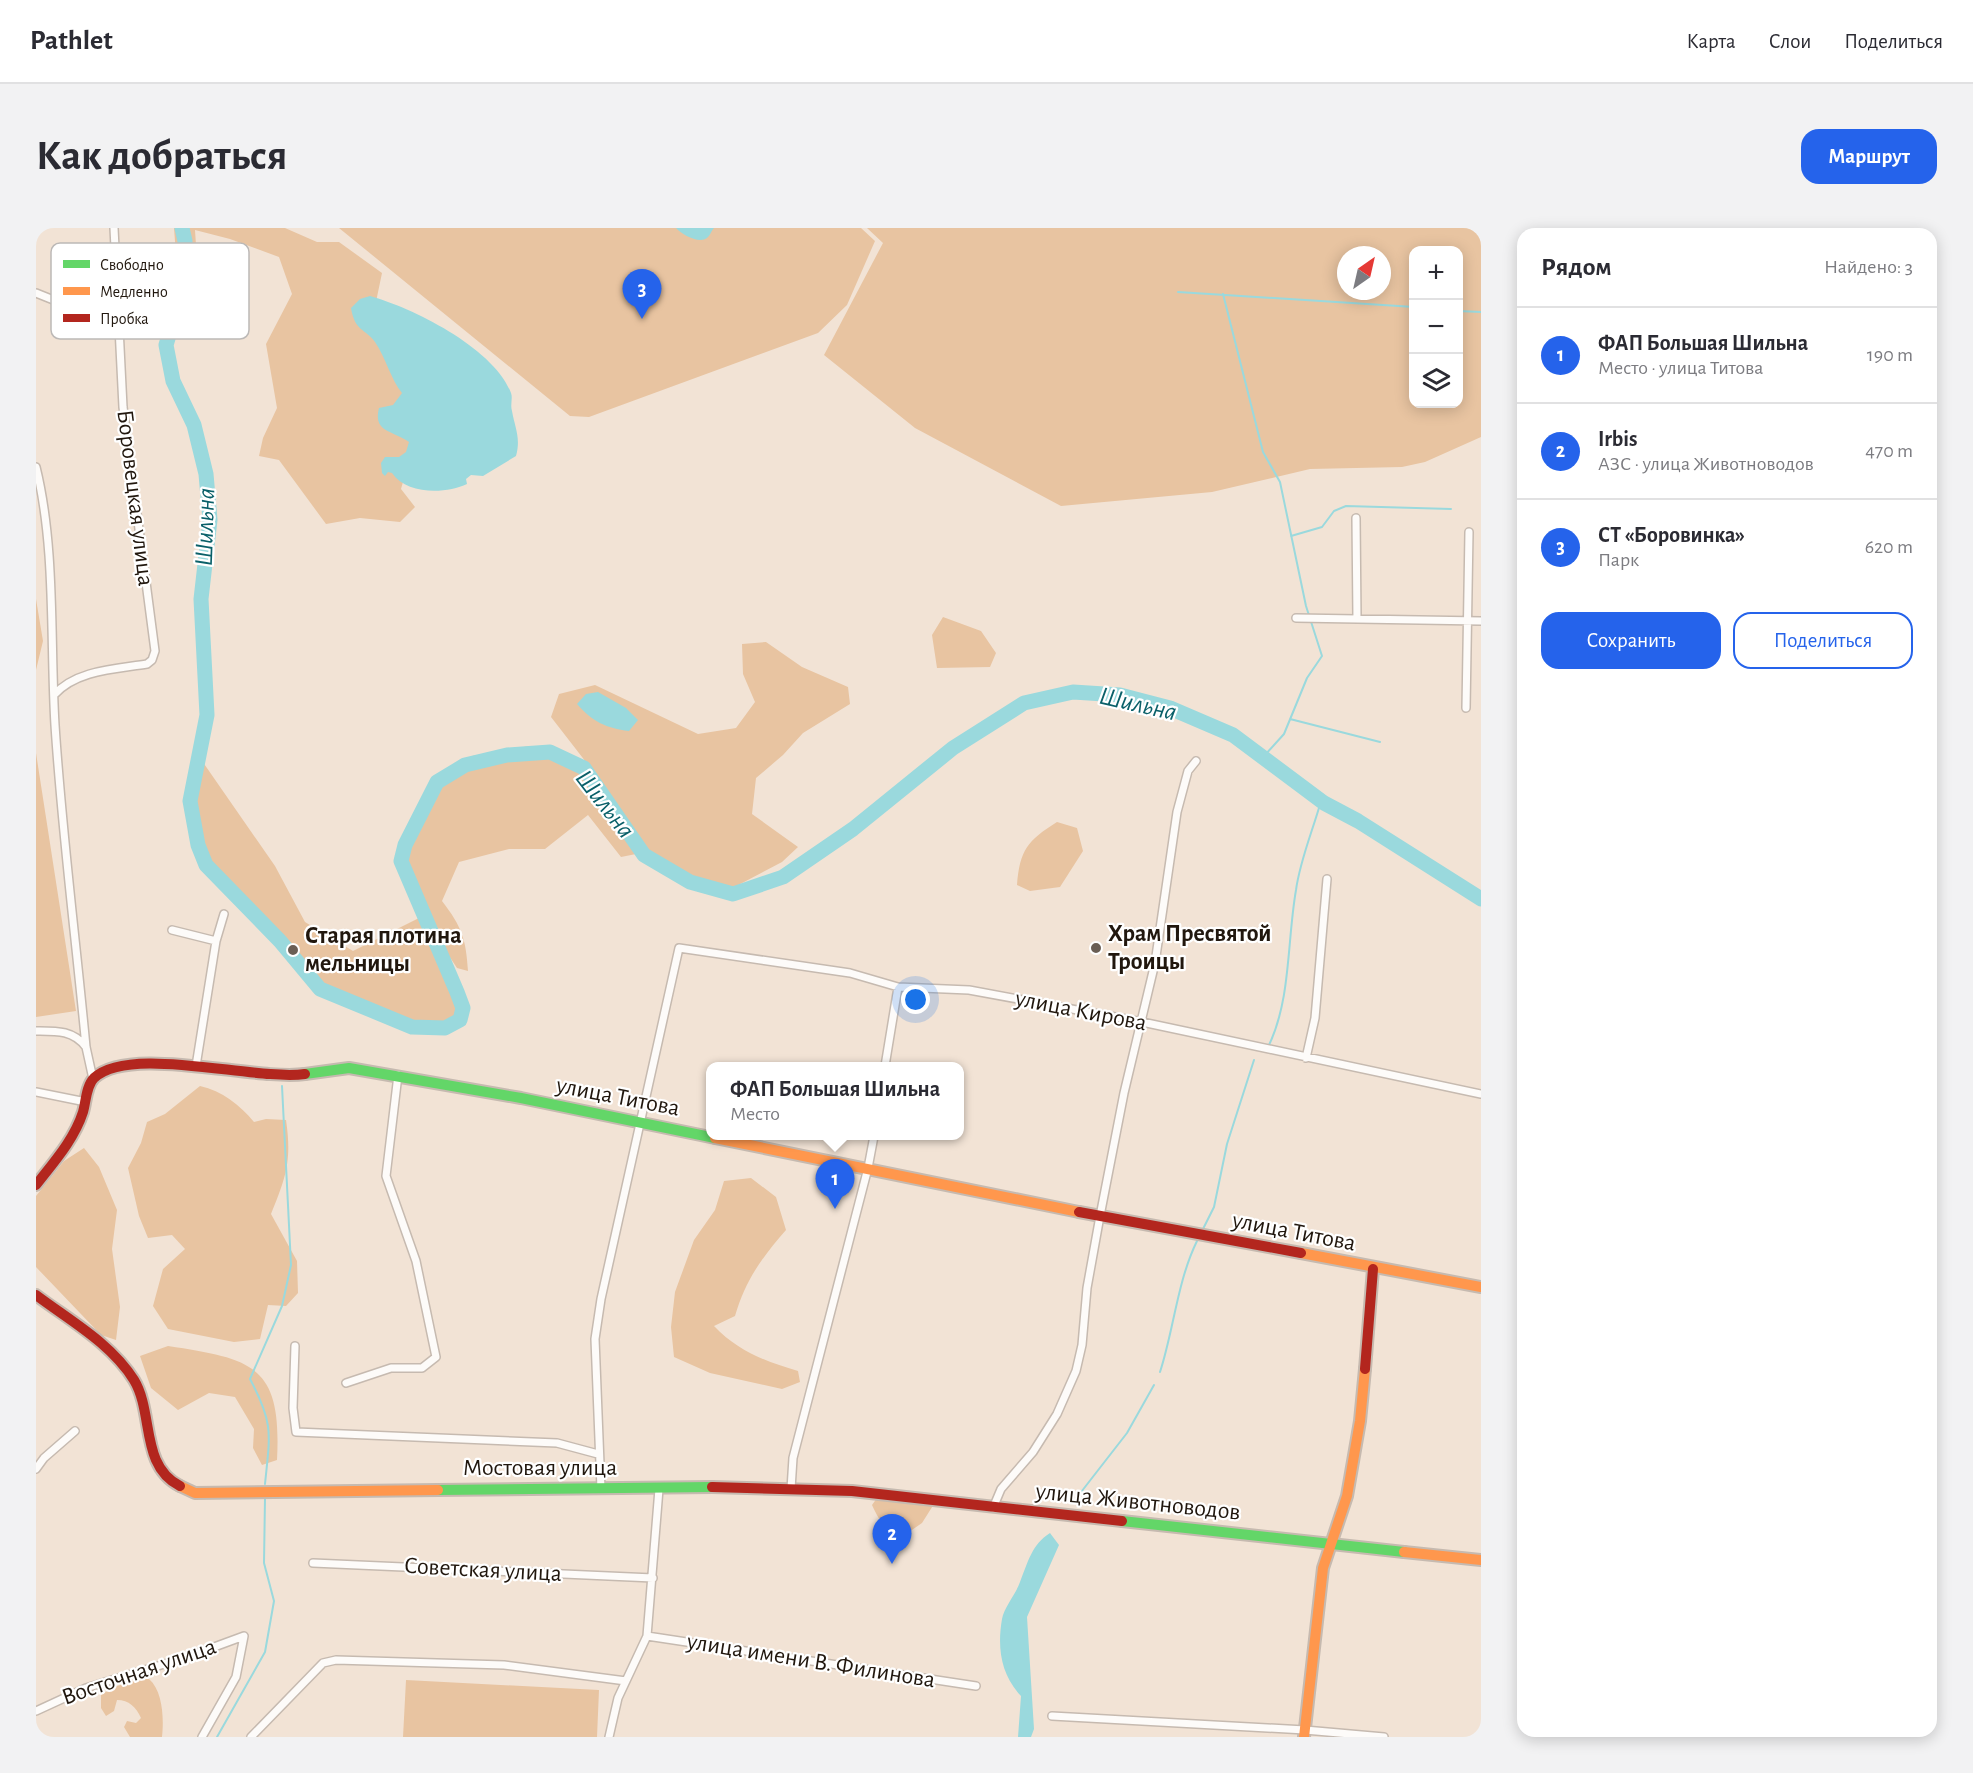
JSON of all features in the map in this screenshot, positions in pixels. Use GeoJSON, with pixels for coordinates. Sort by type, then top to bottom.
{"type":"FeatureCollection","features":[{"type":"Feature","properties":{"kind":"street","name":"Боровецкая улица"},"geometry":{"type":"LineString","coordinates":[[114,228],[114,243]]}},
{"type":"Feature","properties":{"kind":"street"},"geometry":{"type":"LineString","coordinates":[[36,293],[51,299]]}},
{"type":"Feature","properties":{"kind":"street","name":"Боровецкая улица"},"geometry":{"type":"LineString","coordinates":[[54,695],[67,683],[147,664],[155,656],[123,407],[119,339]]}},
{"type":"Feature","properties":{"kind":"street"},"geometry":{"type":"LineString","coordinates":[[36,467],[50,574],[54,695],[86,1047],[93,1079],[73,1134],[36,1185]]}},
{"type":"Feature","properties":{"kind":"street"},"geometry":{"type":"LineString","coordinates":[[1356,518],[1357,619]]}},
{"type":"Feature","properties":{"kind":"street"},"geometry":{"type":"LineString","coordinates":[[1466,708],[1469,532]]}},
{"type":"Feature","properties":{"kind":"street"},"geometry":{"type":"LineString","coordinates":[[1296,618],[1481,621]]}},
{"type":"Feature","properties":{"kind":"street"},"geometry":{"type":"LineString","coordinates":[[993,1508],[1001,1489],[1033,1452],[1057,1414],[1076,1371],[1082,1345],[1087,1288],[1100,1216],[1124,1093],[1155,963],[1177,812],[1188,771],[1196,761]]}},
{"type":"Feature","properties":{"kind":"street"},"geometry":{"type":"LineString","coordinates":[[1306,1058],[1315,1017],[1327,879]]}},
{"type":"Feature","properties":{"kind":"street"},"geometry":{"type":"LineString","coordinates":[[196,1066],[216,941],[224,914]]}},
{"type":"Feature","properties":{"kind":"street"},"geometry":{"type":"LineString","coordinates":[[172,930],[216,941]]}},
{"type":"Feature","properties":{"kind":"street","name":"улица Кирова"},"geometry":{"type":"LineString","coordinates":[[640,1123],[679,948],[850,973],[898,987],[969,990],[1142,1022],[1481,1094]]}},
{"type":"Feature","properties":{"kind":"street"},"geometry":{"type":"LineString","coordinates":[[886,1062],[898,987]]}},
{"type":"Feature","properties":{"kind":"street"},"geometry":{"type":"LineString","coordinates":[[36,1031],[68,1033],[78,1037],[86,1047]]}},
{"type":"Feature","properties":{"kind":"street","name":"улица Титова"},"geometry":{"type":"LineString","coordinates":[[93,1079],[103,1071],[117,1066],[138,1064],[196,1066],[273,1076],[349,1068],[398,1075],[706,1136]]}},
{"type":"Feature","properties":{"kind":"street"},"geometry":{"type":"LineString","coordinates":[[346,1383],[391,1368],[422,1368],[436,1358],[416,1261],[386,1176],[398,1075]]}},
{"type":"Feature","properties":{"kind":"street"},"geometry":{"type":"LineString","coordinates":[[36,1092],[86,1102]]}},
{"type":"Feature","properties":{"kind":"street"},"geometry":{"type":"LineString","coordinates":[[601,1489],[595,1339],[601,1299],[640,1123]]}},
{"type":"Feature","properties":{"kind":"street","name":"улица Титова"},"geometry":{"type":"LineString","coordinates":[[726,1140],[1100,1216],[1373,1269],[1481,1287]]}},
{"type":"Feature","properties":{"kind":"street"},"geometry":{"type":"LineString","coordinates":[[791,1489],[793,1458],[873,1140]]}},
{"type":"Feature","properties":{"kind":"street"},"geometry":{"type":"LineString","coordinates":[[1305,1733],[1323,1568],[1334,1543],[1355,1459],[1373,1269]]}},
{"type":"Feature","properties":{"kind":"street","name":"Мостовая улица"},"geometry":{"type":"LineString","coordinates":[[36,1295],[118,1359],[134,1380],[147,1408],[152,1454],[161,1474],[176,1486],[195,1493],[791,1489]]}},
{"type":"Feature","properties":{"kind":"street","name":"Мостовая улица"},"geometry":{"type":"LineString","coordinates":[[295,1346],[293,1408],[296,1432],[557,1443],[598,1455]]}},
{"type":"Feature","properties":{"kind":"street"},"geometry":{"type":"LineString","coordinates":[[36,1469],[44,1458],[75,1431]]}},
{"type":"Feature","properties":{"kind":"street"},"geometry":{"type":"LineString","coordinates":[[609,1737],[618,1698],[647,1636],[659,1489]]}},
{"type":"Feature","properties":{"kind":"street","name":"улица Животноводов"},"geometry":{"type":"LineString","coordinates":[[791,1489],[852,1491],[1481,1560]]}},
{"type":"Feature","properties":{"kind":"street","name":"Советская улица"},"geometry":{"type":"LineString","coordinates":[[313,1563],[653,1578]]}},
{"type":"Feature","properties":{"kind":"street","name":"Восточная улица"},"geometry":{"type":"LineString","coordinates":[[36,1711],[86,1688],[187,1657],[244,1636],[236,1677],[202,1737]]}},
{"type":"Feature","properties":{"kind":"street","name":"улица имени В. Филинова"},"geometry":{"type":"LineString","coordinates":[[647,1636],[976,1686]]}},
{"type":"Feature","properties":{"kind":"street"},"geometry":{"type":"LineString","coordinates":[[251,1737],[323,1663],[336,1660],[504,1665],[626,1681]]}},
{"type":"Feature","properties":{"kind":"street"},"geometry":{"type":"LineString","coordinates":[[1052,1716],[1384,1737]]}},
{"type":"Feature","properties":{"kind":"shaded area"},"geometry":{"type":"Polygon","coordinates":[[[174,228],[285,228],[317,242],[339,242],[382,273],[372,321],[404,379],[413,447],[401,489],[415,507],[400,522],[360,518],[326,524],[279,460],[259,456],[263,438],[277,408],[266,344],[292,294],[279,257],[249,246],[249,243],[241,243],[195,230],[196,243],[175,243],[174,228]]]}},
{"type":"Feature","properties":{"kind":"shaded area"},"geometry":{"type":"Polygon","coordinates":[[[339,228],[861,228],[875,241],[847,305],[818,333],[589,417],[570,416],[339,228]]]}},
{"type":"Feature","properties":{"kind":"shaded area"},"geometry":{"type":"Polygon","coordinates":[[[867,228],[1481,228],[1481,437],[1425,462],[1402,467],[1310,469],[1212,492],[1061,506],[915,428],[824,355],[883,243],[867,228]]]}},
{"type":"Feature","properties":{"kind":"shaded area"},"geometry":{"type":"Polygon","coordinates":[[[36,599],[43,641],[36,670],[36,599]]]}},
{"type":"Feature","properties":{"kind":"shaded area"},"geometry":{"type":"Polygon","coordinates":[[[943,617],[981,631],[996,653],[990,667],[937,668],[932,635],[943,617]]]}},
{"type":"Feature","properties":{"kind":"shaded area"},"geometry":{"type":"Polygon","coordinates":[[[766,642],[802,667],[848,687],[850,704],[803,733],[783,755],[756,778],[752,814],[798,847],[782,862],[725,892],[683,878],[651,851],[621,857],[588,815],[545,849],[509,849],[459,862],[442,901],[462,934],[468,971],[457,968],[426,921],[463,1008],[460,1020],[445,1028],[412,1027],[320,989],[280,941],[206,865],[198,845],[190,801],[200,758],[275,866],[305,922],[353,951],[423,916],[415,912],[405,845],[427,790],[472,756],[529,746],[562,754],[596,775],[551,717],[559,694],[595,685],[698,734],[736,728],[755,702],[743,674],[742,644],[766,642]]]}},
{"type":"Feature","properties":{"kind":"shaded area"},"geometry":{"type":"Polygon","coordinates":[[[36,753],[76,1011],[36,1017],[36,753]]]}},
{"type":"Feature","properties":{"kind":"shaded area"},"geometry":{"type":"Polygon","coordinates":[[[1057,822],[1077,828],[1083,851],[1060,887],[1030,891],[1017,885],[1020,863],[1027,848],[1032,841],[1057,822]]]}},
{"type":"Feature","properties":{"kind":"shaded area"},"geometry":{"type":"Polygon","coordinates":[[[200,1086],[216,1091],[230,1100],[254,1122],[266,1119],[286,1120],[288,1158],[281,1189],[271,1214],[297,1261],[298,1293],[286,1306],[268,1305],[260,1339],[234,1342],[168,1329],[153,1306],[163,1269],[185,1249],[172,1235],[148,1238],[139,1216],[128,1168],[141,1143],[147,1122],[165,1114],[200,1086]]]}},
{"type":"Feature","properties":{"kind":"shaded area"},"geometry":{"type":"Polygon","coordinates":[[[84,1148],[99,1167],[117,1210],[112,1249],[120,1307],[116,1340],[101,1335],[36,1267],[36,1196],[64,1161],[84,1148]]]}},
{"type":"Feature","properties":{"kind":"shaded area"},"geometry":{"type":"Polygon","coordinates":[[[751,1178],[776,1197],[786,1230],[755,1270],[735,1316],[714,1326],[742,1349],[798,1371],[800,1382],[782,1389],[710,1373],[674,1357],[671,1327],[675,1292],[694,1240],[715,1210],[724,1181],[751,1178]]]}},
{"type":"Feature","properties":{"kind":"shaded area"},"geometry":{"type":"Polygon","coordinates":[[[168,1346],[222,1356],[256,1372],[267,1386],[274,1404],[277,1460],[262,1465],[253,1448],[254,1429],[235,1397],[209,1393],[178,1410],[151,1388],[140,1356],[168,1346]]]}},
{"type":"Feature","properties":{"kind":"shaded area"},"geometry":{"type":"Polygon","coordinates":[[[877,1498],[934,1504],[922,1523],[906,1534],[888,1528],[881,1521],[872,1505],[877,1498]]]}},
{"type":"Feature","properties":{"kind":"shaded area"},"geometry":{"type":"Polygon","coordinates":[[[140,1679],[149,1679],[154,1684],[160,1698],[162,1737],[130,1737],[124,1727],[127,1721],[136,1723],[141,1718],[129,1703],[117,1700],[114,1711],[106,1716],[101,1708],[101,1695],[114,1687],[140,1679]]]}},
{"type":"Feature","properties":{"kind":"shaded area"},"geometry":{"type":"Polygon","coordinates":[[[406,1680],[599,1690],[597,1737],[403,1737],[406,1680]]]}},
{"type":"Feature","properties":{"kind":"water"},"geometry":{"type":"Polygon","coordinates":[[[676,228],[714,228],[705,239],[696,240],[676,228]]]}},
{"type":"Feature","properties":{"kind":"water"},"geometry":{"type":"Polygon","coordinates":[[[370,296],[408,310],[450,332],[488,361],[502,376],[512,397],[511,409],[518,438],[516,456],[483,476],[471,475],[466,479],[467,484],[449,490],[417,489],[399,480],[392,473],[388,472],[385,476],[382,473],[381,463],[385,457],[399,457],[406,452],[409,442],[385,429],[379,422],[379,408],[393,405],[402,393],[375,342],[358,326],[353,316],[351,308],[360,299],[370,296]]]}},
{"type":"Feature","properties":{"kind":"water"},"geometry":{"type":"Polygon","coordinates":[[[598,692],[626,708],[638,720],[629,731],[600,723],[577,704],[586,694],[598,692]]]}},
{"type":"Feature","properties":{"kind":"water"},"geometry":{"type":"Polygon","coordinates":[[[1050,1533],[1059,1545],[1027,1617],[1034,1729],[1031,1737],[1018,1737],[1021,1696],[1009,1679],[1002,1660],[1000,1640],[1002,1619],[1031,1554],[1039,1542],[1050,1533]]]}},
{"type":"Feature","properties":{"kind":"waterway","name":"Шильна"},"geometry":{"type":"LineString","coordinates":[[182,228],[185,243]]}},
{"type":"Feature","properties":{"kind":"waterway"},"geometry":{"type":"LineString","coordinates":[[1178,292],[1409,307]]}},
{"type":"Feature","properties":{"kind":"waterway"},"geometry":{"type":"LineString","coordinates":[[1223,294],[1263,452],[1280,482],[1306,606],[1322,656],[1307,678],[1284,734],[1264,756]]}},
{"type":"Feature","properties":{"kind":"waterway"},"geometry":{"type":"LineString","coordinates":[[1463,311],[1481,312]]}},
{"type":"Feature","properties":{"kind":"waterway","name":"Шильна"},"geometry":{"type":"LineString","coordinates":[[168,339],[166,345],[173,381],[194,425],[206,474],[210,520],[201,599],[207,715],[190,801],[198,845],[206,865],[280,941],[320,989],[412,1027],[445,1028],[460,1020],[463,1008],[401,861],[405,845],[437,782],[465,765],[507,755],[550,752],[584,768],[644,855],[690,882],[733,894],[783,877],[853,829],[953,748],[1024,703],[1073,692],[1120,695],[1170,708],[1233,735],[1324,803],[1358,821],[1481,899]]}},
{"type":"Feature","properties":{"kind":"waterway"},"geometry":{"type":"LineString","coordinates":[[1291,536],[1322,527],[1334,511],[1346,506],[1451,509]]}},
{"type":"Feature","properties":{"kind":"waterway"},"geometry":{"type":"LineString","coordinates":[[1290,719],[1380,742]]}},
{"type":"Feature","properties":{"kind":"waterway"},"geometry":{"type":"LineString","coordinates":[[1269,1045],[1285,989],[1298,879],[1321,801]]}},
{"type":"Feature","properties":{"kind":"waterway"},"geometry":{"type":"LineString","coordinates":[[1203,1229],[1214,1207],[1227,1144],[1254,1060]]}},
{"type":"Feature","properties":{"kind":"waterway"},"geometry":{"type":"LineString","coordinates":[[265,1484],[269,1441],[267,1419],[250,1379],[282,1306],[291,1265],[282,1086]]}},
{"type":"Feature","properties":{"kind":"waterway"},"geometry":{"type":"LineString","coordinates":[[1160,1372],[1180,1289],[1197,1241]]}},
{"type":"Feature","properties":{"kind":"waterway"},"geometry":{"type":"LineString","coordinates":[[1078,1496],[1127,1433],[1154,1385]]}},
{"type":"Feature","properties":{"kind":"waterway"},"geometry":{"type":"LineString","coordinates":[[217,1737],[265,1652],[274,1601],[264,1563],[265,1498]]}},
{"type":"Feature","properties":{"kind":"traffic: fast"},"geometry":{"type":"LineString","coordinates":[[305,1074],[349,1068],[521,1098],[706,1136]]}},
{"type":"Feature","properties":{"kind":"traffic: fast"},"geometry":{"type":"LineString","coordinates":[[438,1490],[712,1487]]}},
{"type":"Feature","properties":{"kind":"traffic: fast"},"geometry":{"type":"LineString","coordinates":[[1122,1521],[1404,1552]]}},
{"type":"Feature","properties":{"kind":"traffic: slow"},"geometry":{"type":"LineString","coordinates":[[725,1140],[1079,1212]]}},
{"type":"Feature","properties":{"kind":"traffic: slow"},"geometry":{"type":"LineString","coordinates":[[1301,1253],[1481,1287]]}},
{"type":"Feature","properties":{"kind":"traffic: slow"},"geometry":{"type":"LineString","coordinates":[[1304,1737],[1323,1568],[1347,1496],[1360,1421],[1365,1369]]}},
{"type":"Feature","properties":{"kind":"traffic: slow"},"geometry":{"type":"LineString","coordinates":[[180,1486],[195,1493],[438,1490]]}},
{"type":"Feature","properties":{"kind":"traffic: slow"},"geometry":{"type":"LineString","coordinates":[[1404,1552],[1481,1560]]}},
{"type":"Feature","properties":{"kind":"traffic: jam"},"geometry":{"type":"LineString","coordinates":[[36,1185],[74,1132],[83,1112],[91,1081],[111,1068],[135,1064],[163,1064],[283,1075],[305,1074]]}},
{"type":"Feature","properties":{"kind":"traffic: jam"},"geometry":{"type":"LineString","coordinates":[[1079,1212],[1301,1253]]}},
{"type":"Feature","properties":{"kind":"traffic: jam"},"geometry":{"type":"LineString","coordinates":[[1365,1369],[1373,1269]]}},
{"type":"Feature","properties":{"kind":"traffic: jam"},"geometry":{"type":"LineString","coordinates":[[36,1295],[102,1343],[125,1367],[140,1393],[149,1438],[159,1466],[167,1477],[180,1486]]}},
{"type":"Feature","properties":{"kind":"traffic: jam"},"geometry":{"type":"LineString","coordinates":[[712,1487],[852,1491],[1122,1521]]}},
{"type":"Feature","properties":{"kind":"place","name":"СТ «Боровинка»"},"geometry":{"type":"Point","coordinates":[642,319]}},
{"type":"Feature","properties":{"kind":"place","name":"Храм Пресвятой Троицы"},"geometry":{"type":"Point","coordinates":[1096,948]}},
{"type":"Feature","properties":{"kind":"place","name":"Старая плотина мельницы"},"geometry":{"type":"Point","coordinates":[293,950]}},
{"type":"Feature","properties":{"kind":"place","name":"ФАП Большая Шильна"},"geometry":{"type":"Point","coordinates":[835,1209]}},
{"type":"Feature","properties":{"kind":"place","name":"Irbis"},"geometry":{"type":"Point","coordinates":[892,1564]}}]}
